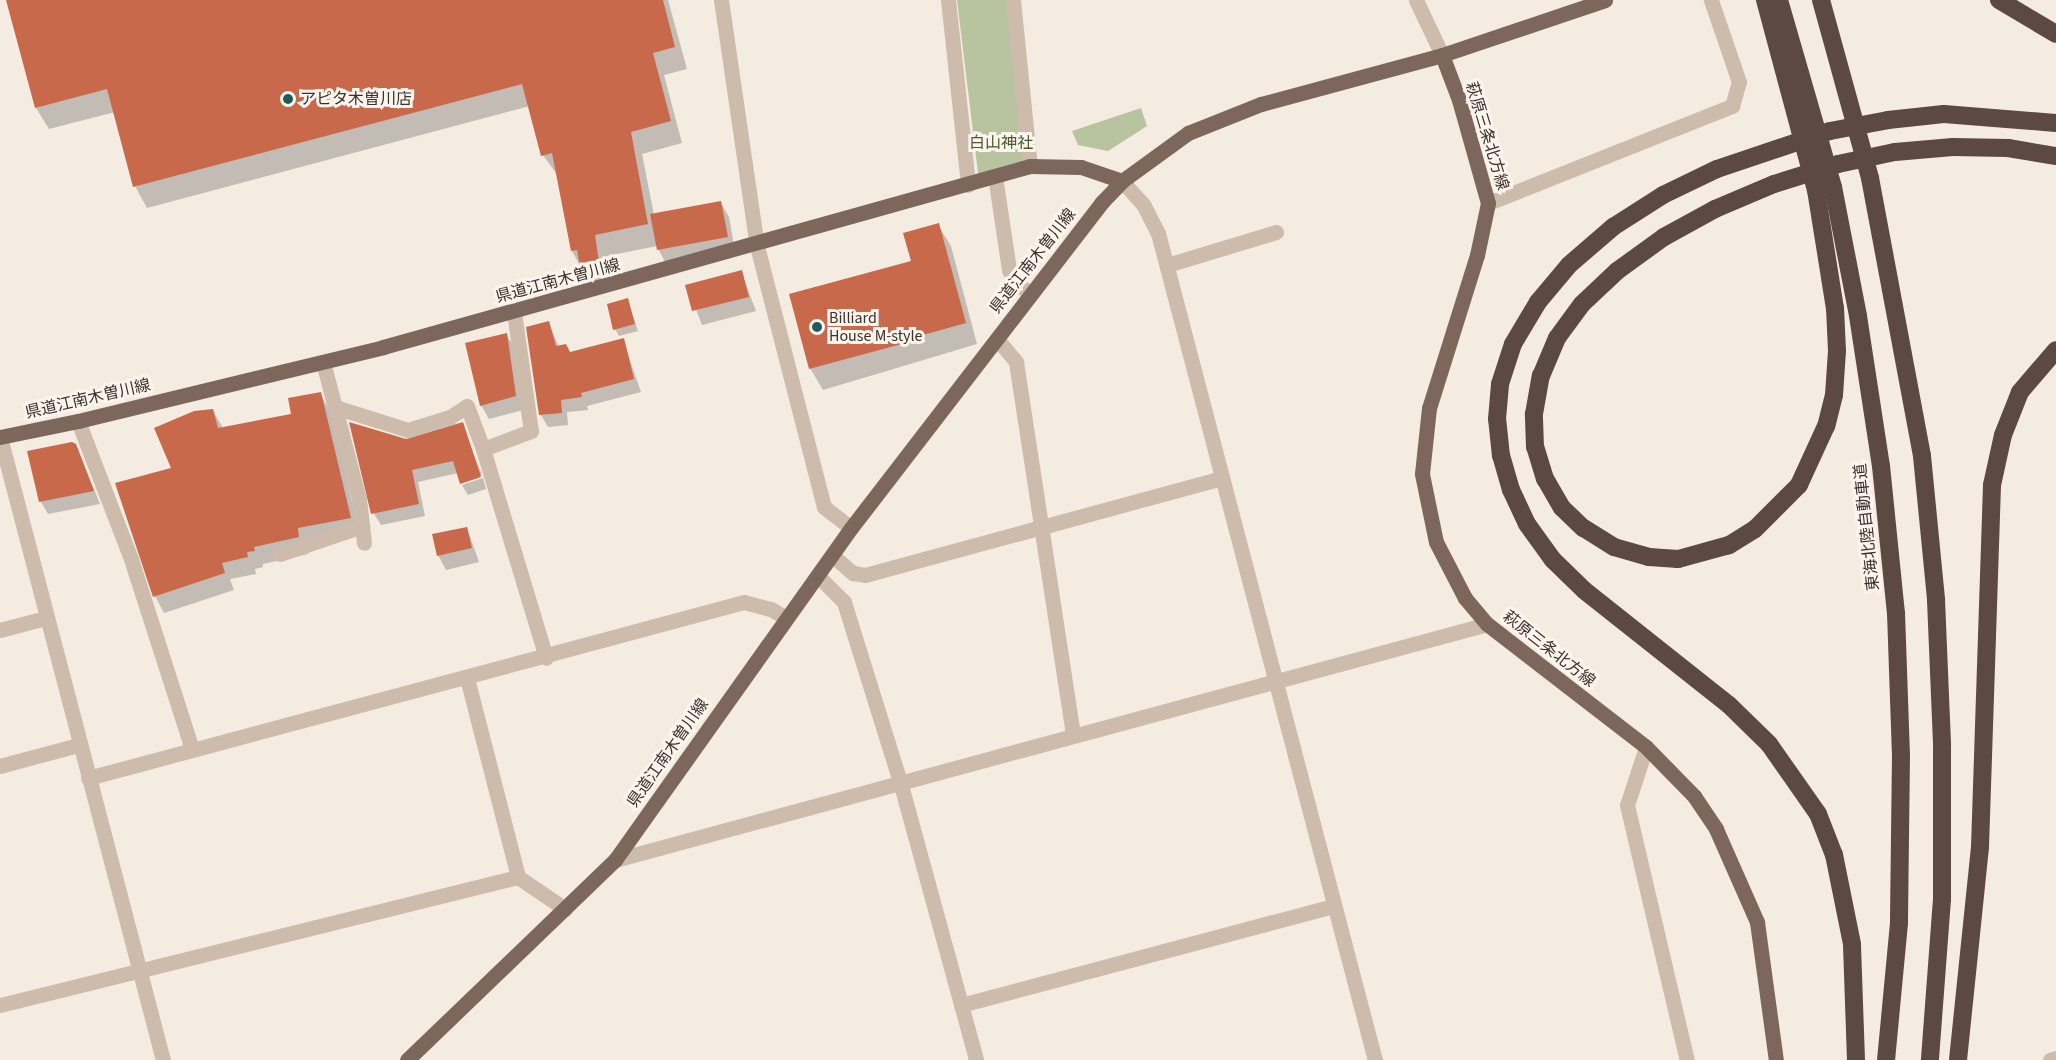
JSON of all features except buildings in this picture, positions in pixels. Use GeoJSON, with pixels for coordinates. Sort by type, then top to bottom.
{"type":"FeatureCollection","features":[{"type":"Feature","properties":{"kind":"highway"},"geometry":{"type":"LineString","coordinates":[[1766,0],[1825,188],[1835,308],[1836,362],[1834,395],[1826,426],[1799,485],[1755,529],[1729,545],[1678,559],[1649,557],[1614,547],[1583,528],[1562,508],[1545,479],[1535,447],[1534,414],[1541,376],[1557,338],[1582,304],[1617,271],[1664,237],[1715,209],[1774,184],[1838,164],[1894,152],[1953,147],[2008,148],[2056,156]]}},
{"type":"Feature","properties":{"kind":"highway","name":"東海北陸自動車道"},"geometry":{"type":"LineString","coordinates":[[1779,0],[1858,316],[1879,455],[1896,613],[1901,755],[1899,923],[1886,1057]]}},
{"type":"Feature","properties":{"kind":"highway"},"geometry":{"type":"LineString","coordinates":[[1821,0],[1870,178],[1922,456],[1936,600],[1942,746],[1942,899],[1931,1051]]}},
{"type":"Feature","properties":{"kind":"highway"},"geometry":{"type":"LineString","coordinates":[[2003,3],[2056,34]]}},
{"type":"Feature","properties":{"kind":"highway"},"geometry":{"type":"LineString","coordinates":[[1856,1060],[1852,944],[1834,855],[1818,814],[1769,744],[1737,713],[1584,590],[1553,560],[1527,524],[1511,490],[1501,456],[1497,419],[1500,384],[1513,344],[1538,302],[1569,265],[1612,227],[1663,195],[1717,169],[1830,131],[1888,120],[1944,114],[2002,116],[2056,123]]}},
{"type":"Feature","properties":{"kind":"highway"},"geometry":{"type":"LineString","coordinates":[[1958,1060],[1980,847],[1992,485],[2002,435],[2020,392],[2056,350]]}},
{"type":"Feature","properties":{"kind":"main road","name":"県道江南木曽川線"},"geometry":{"type":"LineString","coordinates":[[407,1060],[615,860],[851,528],[1031,293],[1122,181],[1188,133],[1261,104],[1442,55],[1605,0]]}},
{"type":"Feature","properties":{"kind":"main road","name":"萩原三条北方線"},"geometry":{"type":"LineString","coordinates":[[1442,55],[1459,100],[1488,203],[1477,255],[1429,408],[1422,474],[1427,509],[1449,572],[1487,624],[1646,747],[1694,796],[1716,829],[1746,891],[1765,959],[1776,1060]]}},
{"type":"Feature","properties":{"kind":"main road","name":"県道江南木曽川線"},"geometry":{"type":"LineString","coordinates":[[0,437],[78,422],[514,312],[757,246],[1030,166],[1081,166],[1122,181]]}},
{"type":"Feature","properties":{"kind":"street"},"geometry":{"type":"LineString","coordinates":[[721,0],[757,246],[824,507],[851,528]]}},
{"type":"Feature","properties":{"kind":"street"},"geometry":{"type":"LineString","coordinates":[[948,0],[968,184]]}},
{"type":"Feature","properties":{"kind":"street"},"geometry":{"type":"LineString","coordinates":[[1013,0],[1030,166]]}},
{"type":"Feature","properties":{"kind":"street"},"geometry":{"type":"LineString","coordinates":[[1416,0],[1442,55]]}},
{"type":"Feature","properties":{"kind":"street"},"geometry":{"type":"LineString","coordinates":[[1488,203],[1732,106],[1739,82],[1711,0]]}},
{"type":"Feature","properties":{"kind":"street"},"geometry":{"type":"LineString","coordinates":[[995,176],[1009,270],[1015,283],[1031,293]]}},
{"type":"Feature","properties":{"kind":"street"},"geometry":{"type":"LineString","coordinates":[[1122,181],[1143,204],[1153,223],[1167,265],[1375,1060]]}},
{"type":"Feature","properties":{"kind":"street"},"geometry":{"type":"LineString","coordinates":[[1167,265],[1276,232]]}},
{"type":"Feature","properties":{"kind":"street"},"geometry":{"type":"LineString","coordinates":[[483,449],[531,431],[514,312]]}},
{"type":"Feature","properties":{"kind":"street"},"geometry":{"type":"LineString","coordinates":[[997,339],[1016,362],[1073,734]]}},
{"type":"Feature","properties":{"kind":"street"},"geometry":{"type":"LineString","coordinates":[[323,362],[362,526],[364,543]]}},
{"type":"Feature","properties":{"kind":"street"},"geometry":{"type":"LineString","coordinates":[[335,407],[408,430],[450,417],[467,406],[483,449],[546,658]]}},
{"type":"Feature","properties":{"kind":"street"},"geometry":{"type":"LineString","coordinates":[[78,422],[131,559],[192,749]]}},
{"type":"Feature","properties":{"kind":"street"},"geometry":{"type":"LineString","coordinates":[[0,437],[78,745],[142,969],[163,1060]]}},
{"type":"Feature","properties":{"kind":"street"},"geometry":{"type":"LineString","coordinates":[[832,555],[853,573],[865,575],[1222,478]]}},
{"type":"Feature","properties":{"kind":"street"},"geometry":{"type":"LineString","coordinates":[[280,554],[362,526]]}},
{"type":"Feature","properties":{"kind":"street"},"geometry":{"type":"LineString","coordinates":[[818,576],[844,602],[901,784],[976,1060]]}},
{"type":"Feature","properties":{"kind":"street"},"geometry":{"type":"LineString","coordinates":[[88,778],[546,658],[744,602],[771,609],[786,618]]}},
{"type":"Feature","properties":{"kind":"street"},"geometry":{"type":"LineString","coordinates":[[0,630],[45,618]]}},
{"type":"Feature","properties":{"kind":"street"},"geometry":{"type":"LineString","coordinates":[[615,860],[901,784],[1073,734],[1487,624]]}},
{"type":"Feature","properties":{"kind":"street"},"geometry":{"type":"LineString","coordinates":[[467,678],[518,878],[565,909]]}},
{"type":"Feature","properties":{"kind":"street"},"geometry":{"type":"LineString","coordinates":[[0,766],[78,745]]}},
{"type":"Feature","properties":{"kind":"street"},"geometry":{"type":"LineString","coordinates":[[1646,747],[1627,805],[1688,1060]]}},
{"type":"Feature","properties":{"kind":"street"},"geometry":{"type":"LineString","coordinates":[[0,1005],[518,878]]}},
{"type":"Feature","properties":{"kind":"street"},"geometry":{"type":"LineString","coordinates":[[961,1005],[1334,906]]}},
{"type":"Feature","properties":{"kind":"street"},"geometry":{"type":"LineString","coordinates":[[2049,1060],[2056,1058]]}},
{"type":"Feature","properties":{"kind":"green space","name":"白山神社"},"geometry":{"type":"Polygon","coordinates":[[[957,0],[1010,0],[1030,166],[979,181],[957,0]]]}},
{"type":"Feature","properties":{"kind":"green space"},"geometry":{"type":"Polygon","coordinates":[[[1141,108],[1147,126],[1108,151],[1078,145],[1072,131],[1141,108]]]}},
{"type":"Feature","properties":{"kind":"place","name":"アピタ木曽川店"},"geometry":{"type":"Point","coordinates":[288,99]}},
{"type":"Feature","properties":{"kind":"place","name":"Billiard House M-style"},"geometry":{"type":"Point","coordinates":[817,327]}}]}
